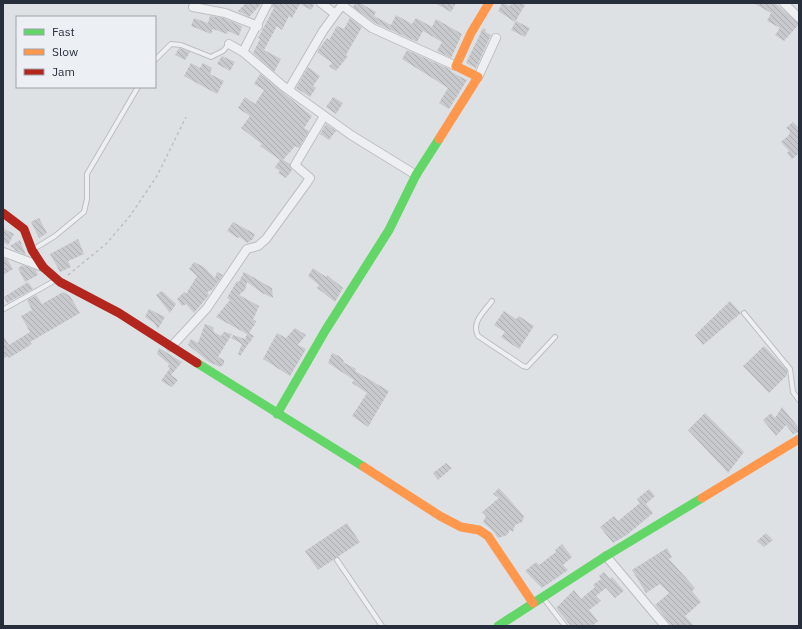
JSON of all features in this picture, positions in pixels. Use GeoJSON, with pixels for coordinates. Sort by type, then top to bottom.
{"type":"FeatureCollection","features":[{"type":"Feature","properties":{"kind":"street"},"geometry":{"type":"LineString","coordinates":[[243,52],[258,26],[268,3]]}},
{"type":"Feature","properties":{"kind":"street"},"geometry":{"type":"LineString","coordinates":[[321,3],[334,13]]}},
{"type":"Feature","properties":{"kind":"street"},"geometry":{"type":"LineString","coordinates":[[456,66],[471,33],[489,3]]}},
{"type":"Feature","properties":{"kind":"street"},"geometry":{"type":"LineString","coordinates":[[784,3],[799,18]]}},
{"type":"Feature","properties":{"kind":"street"},"geometry":{"type":"LineString","coordinates":[[290,90],[334,13],[342,4],[372,28],[478,77]]}},
{"type":"Feature","properties":{"kind":"street"},"geometry":{"type":"LineString","coordinates":[[193,7],[225,13],[258,26]]}},
{"type":"Feature","properties":{"kind":"street"},"geometry":{"type":"LineString","coordinates":[[277,414],[325,331],[390,230],[416,175],[478,77],[496,38]]}},
{"type":"Feature","properties":{"kind":"street"},"geometry":{"type":"LineString","coordinates":[[229,44],[243,52],[324,116],[367,146],[416,175]]}},
{"type":"Feature","properties":{"kind":"street"},"geometry":{"type":"LineString","coordinates":[[171,347],[208,308],[247,249],[258,246],[266,239],[310,178],[295,166],[324,116]]}},
{"type":"Feature","properties":{"kind":"street"},"geometry":{"type":"LineString","coordinates":[[3,212],[24,229],[32,250],[43,267],[58,281],[118,313],[452,523],[479,530],[488,536],[533,603]]}},
{"type":"Feature","properties":{"kind":"street"},"geometry":{"type":"LineString","coordinates":[[3,252],[43,267]]}},
{"type":"Feature","properties":{"kind":"street"},"geometry":{"type":"LineString","coordinates":[[498,626],[606,556],[799,439]]}},
{"type":"Feature","properties":{"kind":"street"},"geometry":{"type":"LineString","coordinates":[[606,556],[666,626]]}},
{"type":"Feature","properties":{"kind":"lane"},"geometry":{"type":"LineString","coordinates":[[156,59],[171,44],[181,45],[211,57],[223,51],[229,44]]}},
{"type":"Feature","properties":{"kind":"lane"},"geometry":{"type":"LineString","coordinates":[[32,250],[55,236],[84,212],[87,199],[88,174],[137,88]]}},
{"type":"Feature","properties":{"kind":"lane"},"geometry":{"type":"LineString","coordinates":[[4,309],[58,281]]}},
{"type":"Feature","properties":{"kind":"lane"},"geometry":{"type":"LineString","coordinates":[[492,301],[476,323],[475,329],[478,336],[523,366],[527,367],[555,337]]}},
{"type":"Feature","properties":{"kind":"lane"},"geometry":{"type":"LineString","coordinates":[[744,313],[787,365],[791,374],[794,392],[799,400]]}},
{"type":"Feature","properties":{"kind":"lane"},"geometry":{"type":"LineString","coordinates":[[337,560],[382,626]]}},
{"type":"Feature","properties":{"kind":"lane"},"geometry":{"type":"LineString","coordinates":[[542,597],[565,626]]}},
{"type":"Feature","properties":{"kind":"path"},"geometry":{"type":"LineString","coordinates":[[58,281],[106,244],[130,216],[157,176],[186,117]]}},
{"type":"Feature","properties":{"kind":"building"},"geometry":{"type":"Polygon","coordinates":[[[246,3],[262,3],[249,17],[238,11],[246,3]]]}},
{"type":"Feature","properties":{"kind":"building"},"geometry":{"type":"Polygon","coordinates":[[[273,3],[315,3],[311,10],[300,4],[292,18],[289,16],[282,30],[277,26],[264,50],[281,59],[274,72],[253,53],[260,39],[258,38],[274,8],[272,7],[273,3]]]}},
{"type":"Feature","properties":{"kind":"building"},"geometry":{"type":"Polygon","coordinates":[[[355,3],[360,3],[376,12],[374,16],[391,25],[396,15],[412,24],[416,18],[432,27],[436,19],[462,34],[451,58],[437,51],[442,42],[423,31],[417,42],[375,23],[353,7],[355,3]]]}},
{"type":"Feature","properties":{"kind":"building"},"geometry":{"type":"Polygon","coordinates":[[[435,3],[456,3],[451,12],[435,3]]]}},
{"type":"Feature","properties":{"kind":"building"},"geometry":{"type":"Polygon","coordinates":[[[502,3],[510,6],[511,3],[521,3],[525,5],[515,22],[498,11],[502,3]]]}},
{"type":"Feature","properties":{"kind":"building"},"geometry":{"type":"Polygon","coordinates":[[[753,3],[775,3],[799,24],[784,41],[775,35],[780,28],[767,21],[771,13],[753,3]]]}},
{"type":"Feature","properties":{"kind":"building"},"geometry":{"type":"Polygon","coordinates":[[[210,16],[223,18],[242,26],[239,36],[228,31],[227,34],[213,29],[211,34],[191,26],[194,18],[208,23],[210,16]]]}},
{"type":"Feature","properties":{"kind":"building"},"geometry":{"type":"Polygon","coordinates":[[[350,18],[362,27],[346,55],[348,56],[336,71],[329,66],[332,63],[317,52],[327,38],[329,40],[337,26],[344,29],[350,18]]]}},
{"type":"Feature","properties":{"kind":"building"},"geometry":{"type":"Polygon","coordinates":[[[516,21],[530,28],[525,37],[511,30],[516,21]]]}},
{"type":"Feature","properties":{"kind":"building"},"geometry":{"type":"Polygon","coordinates":[[[483,28],[486,30],[485,32],[491,35],[476,68],[466,63],[483,28]]]}},
{"type":"Feature","properties":{"kind":"building"},"geometry":{"type":"Polygon","coordinates":[[[179,48],[190,52],[185,60],[175,55],[179,48]]]}},
{"type":"Feature","properties":{"kind":"building"},"geometry":{"type":"Polygon","coordinates":[[[407,50],[449,69],[453,73],[467,80],[449,109],[439,103],[448,88],[402,59],[407,50]]]}},
{"type":"Feature","properties":{"kind":"building"},"geometry":{"type":"Polygon","coordinates":[[[222,56],[235,62],[230,71],[217,64],[222,56]]]}},
{"type":"Feature","properties":{"kind":"building"},"geometry":{"type":"Polygon","coordinates":[[[191,63],[200,68],[203,63],[212,68],[210,74],[224,81],[217,94],[184,76],[191,63]]]}},
{"type":"Feature","properties":{"kind":"building"},"geometry":{"type":"Polygon","coordinates":[[[308,67],[320,76],[313,86],[316,88],[310,97],[296,88],[308,67]]]}},
{"type":"Feature","properties":{"kind":"building"},"geometry":{"type":"Polygon","coordinates":[[[260,74],[312,116],[304,128],[309,131],[299,148],[295,146],[283,160],[290,164],[292,170],[286,178],[278,173],[280,171],[275,167],[280,160],[260,146],[262,144],[241,128],[250,116],[238,108],[245,97],[255,104],[264,90],[254,84],[260,74]]]}},
{"type":"Feature","properties":{"kind":"building"},"geometry":{"type":"Polygon","coordinates":[[[333,97],[343,103],[336,114],[326,107],[333,97]]]}},
{"type":"Feature","properties":{"kind":"building"},"geometry":{"type":"Polygon","coordinates":[[[793,122],[799,128],[799,153],[792,159],[787,153],[789,151],[781,142],[789,135],[790,131],[786,128],[793,122]]]}},
{"type":"Feature","properties":{"kind":"building"},"geometry":{"type":"Polygon","coordinates":[[[326,124],[336,131],[329,140],[320,134],[326,124]]]}},
{"type":"Feature","properties":{"kind":"building"},"geometry":{"type":"Polygon","coordinates":[[[39,218],[47,233],[39,238],[31,222],[39,218]]]}},
{"type":"Feature","properties":{"kind":"building"},"geometry":{"type":"Polygon","coordinates":[[[233,222],[255,234],[253,239],[247,243],[240,237],[238,238],[227,231],[233,222]]]}},
{"type":"Feature","properties":{"kind":"building"},"geometry":{"type":"Polygon","coordinates":[[[3,228],[14,234],[8,245],[3,242],[3,228]]]}},
{"type":"Feature","properties":{"kind":"building"},"geometry":{"type":"Polygon","coordinates":[[[78,239],[84,254],[68,261],[71,267],[60,272],[50,254],[78,239]]]}},
{"type":"Feature","properties":{"kind":"building"},"geometry":{"type":"Polygon","coordinates":[[[20,240],[26,255],[14,250],[15,249],[10,246],[20,240]]]}},
{"type":"Feature","properties":{"kind":"building"},"geometry":{"type":"Polygon","coordinates":[[[3,258],[7,259],[13,269],[3,275],[3,258]]]}},
{"type":"Feature","properties":{"kind":"building"},"geometry":{"type":"Polygon","coordinates":[[[194,262],[204,267],[215,278],[217,272],[223,275],[212,290],[207,292],[209,295],[194,313],[186,304],[182,306],[177,299],[184,292],[186,294],[197,276],[189,269],[194,262]]]}},
{"type":"Feature","properties":{"kind":"building"},"geometry":{"type":"Polygon","coordinates":[[[23,265],[36,270],[38,275],[25,282],[18,268],[23,265]]]}},
{"type":"Feature","properties":{"kind":"building"},"geometry":{"type":"Polygon","coordinates":[[[313,268],[326,277],[327,275],[343,288],[335,302],[317,288],[319,285],[308,276],[313,268]]]}},
{"type":"Feature","properties":{"kind":"building"},"geometry":{"type":"Polygon","coordinates":[[[244,272],[272,288],[273,298],[262,293],[247,282],[245,290],[239,295],[259,306],[253,320],[256,321],[255,324],[249,333],[254,336],[240,356],[238,354],[242,344],[231,338],[233,335],[245,339],[247,334],[216,317],[230,300],[227,298],[237,281],[239,282],[244,272]]]}},
{"type":"Feature","properties":{"kind":"building"},"geometry":{"type":"Polygon","coordinates":[[[28,282],[33,289],[7,303],[4,297],[28,282]]]}},
{"type":"Feature","properties":{"kind":"building"},"geometry":{"type":"Polygon","coordinates":[[[162,291],[176,304],[170,313],[156,295],[162,291]]]}},
{"type":"Feature","properties":{"kind":"building"},"geometry":{"type":"Polygon","coordinates":[[[63,292],[70,296],[80,313],[30,342],[32,344],[9,358],[8,356],[3,359],[3,335],[9,345],[30,332],[21,316],[32,310],[27,300],[36,295],[42,304],[63,292]]]}},
{"type":"Feature","properties":{"kind":"building"},"geometry":{"type":"Polygon","coordinates":[[[730,301],[741,313],[703,345],[695,335],[730,301]]]}},
{"type":"Feature","properties":{"kind":"building"},"geometry":{"type":"Polygon","coordinates":[[[149,309],[165,317],[158,329],[154,323],[145,317],[149,309]]]}},
{"type":"Feature","properties":{"kind":"building"},"geometry":{"type":"Polygon","coordinates":[[[504,311],[516,319],[519,316],[534,326],[519,349],[501,337],[505,332],[494,325],[504,311]]]}},
{"type":"Feature","properties":{"kind":"building"},"geometry":{"type":"Polygon","coordinates":[[[205,324],[213,327],[214,332],[221,336],[224,332],[232,334],[218,357],[224,360],[224,364],[220,367],[209,362],[188,345],[191,339],[198,343],[205,324]]]}},
{"type":"Feature","properties":{"kind":"building"},"geometry":{"type":"Polygon","coordinates":[[[295,328],[306,335],[298,345],[306,349],[290,376],[263,359],[277,333],[286,338],[295,328]]]}},
{"type":"Feature","properties":{"kind":"building"},"geometry":{"type":"Polygon","coordinates":[[[764,346],[787,370],[787,375],[769,393],[743,366],[764,346]]]}},
{"type":"Feature","properties":{"kind":"building"},"geometry":{"type":"Polygon","coordinates":[[[159,348],[182,362],[171,375],[178,380],[172,387],[161,381],[170,368],[168,366],[169,364],[157,354],[159,348]]]}},
{"type":"Feature","properties":{"kind":"building"},"geometry":{"type":"Polygon","coordinates":[[[332,353],[339,356],[344,361],[343,362],[356,369],[355,371],[389,391],[368,427],[352,416],[367,393],[352,383],[354,380],[328,363],[332,353]]]}},
{"type":"Feature","properties":{"kind":"building"},"geometry":{"type":"Polygon","coordinates":[[[782,407],[799,428],[799,432],[793,434],[786,425],[776,436],[763,420],[771,413],[775,418],[782,407]]]}},
{"type":"Feature","properties":{"kind":"building"},"geometry":{"type":"Polygon","coordinates":[[[705,413],[744,452],[728,473],[688,430],[705,413]]]}},
{"type":"Feature","properties":{"kind":"building"},"geometry":{"type":"Polygon","coordinates":[[[446,463],[452,468],[438,480],[433,473],[446,463]]]}},
{"type":"Feature","properties":{"kind":"building"},"geometry":{"type":"Polygon","coordinates":[[[499,488],[524,516],[522,522],[515,525],[513,532],[510,530],[507,535],[498,538],[483,522],[486,516],[482,512],[499,498],[493,494],[499,488]]]}},
{"type":"Feature","properties":{"kind":"building"},"geometry":{"type":"Polygon","coordinates":[[[649,489],[655,496],[646,504],[653,513],[628,534],[613,543],[600,527],[614,516],[618,521],[640,503],[637,499],[649,489]]]}},
{"type":"Feature","properties":{"kind":"building"},"geometry":{"type":"Polygon","coordinates":[[[347,523],[360,542],[318,570],[305,551],[347,523]]]}},
{"type":"Feature","properties":{"kind":"building"},"geometry":{"type":"Polygon","coordinates":[[[766,533],[773,540],[764,547],[757,541],[766,533]]]}},
{"type":"Feature","properties":{"kind":"building"},"geometry":{"type":"Polygon","coordinates":[[[562,544],[572,557],[563,565],[568,570],[542,588],[525,571],[536,562],[539,565],[556,552],[555,550],[562,544]]]}},
{"type":"Feature","properties":{"kind":"building"},"geometry":{"type":"Polygon","coordinates":[[[667,548],[672,557],[669,559],[695,588],[692,591],[701,602],[685,616],[694,626],[672,626],[655,605],[669,593],[660,584],[646,593],[632,570],[667,548]]]}},
{"type":"Feature","properties":{"kind":"building"},"geometry":{"type":"Polygon","coordinates":[[[604,572],[610,579],[612,577],[624,591],[615,598],[606,588],[596,596],[601,601],[589,610],[598,621],[592,626],[571,626],[556,608],[574,590],[581,599],[595,587],[593,585],[601,579],[599,576],[604,572]]]}},
{"type":"Feature","properties":{"kind":"traffic: fast"},"geometry":{"type":"LineString","coordinates":[[277,414],[325,331],[389,230],[416,175],[439,139]]}},
{"type":"Feature","properties":{"kind":"traffic: fast"},"geometry":{"type":"LineString","coordinates":[[197,363],[364,467]]}},
{"type":"Feature","properties":{"kind":"traffic: fast"},"geometry":{"type":"LineString","coordinates":[[498,626],[606,556],[702,498]]}},
{"type":"Feature","properties":{"kind":"traffic: slow"},"geometry":{"type":"LineString","coordinates":[[439,139],[478,77],[456,66],[471,33],[489,3]]}},
{"type":"Feature","properties":{"kind":"traffic: slow"},"geometry":{"type":"LineString","coordinates":[[702,498],[799,439]]}},
{"type":"Feature","properties":{"kind":"traffic: slow"},"geometry":{"type":"LineString","coordinates":[[364,467],[440,516],[461,527],[479,530],[488,536],[533,603]]}},
{"type":"Feature","properties":{"kind":"traffic: jam"},"geometry":{"type":"LineString","coordinates":[[3,213],[24,229],[32,250],[43,267],[60,282],[119,313],[197,363]]}}]}
